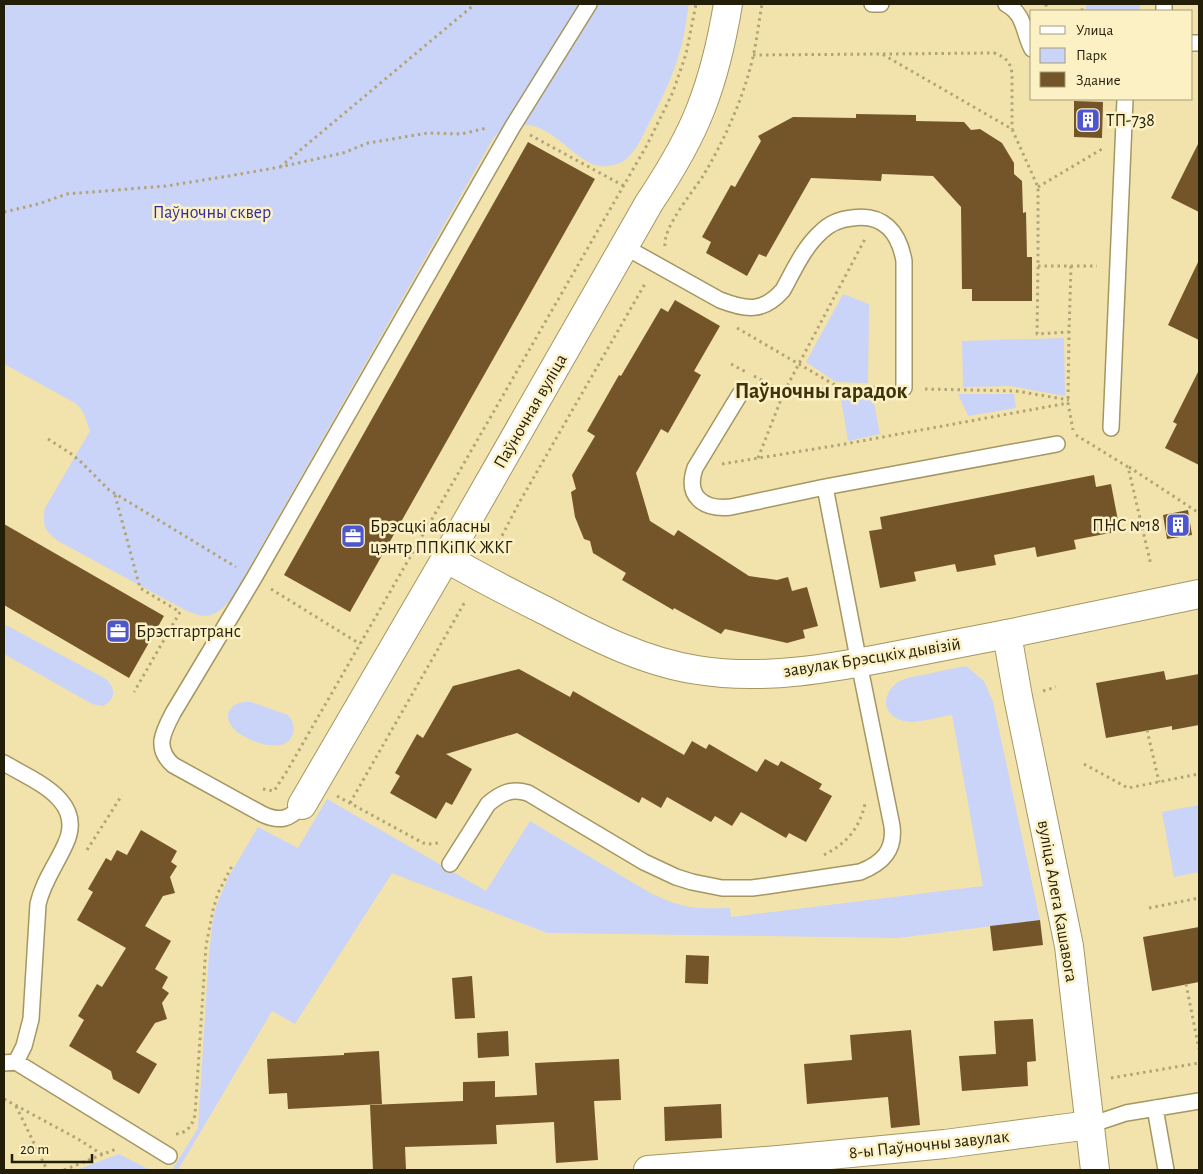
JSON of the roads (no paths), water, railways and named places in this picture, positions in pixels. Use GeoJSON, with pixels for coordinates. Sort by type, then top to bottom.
{"type":"FeatureCollection","features":[{"type":"Feature","properties":{"kind":"street","name":"Паўночная вуліца"},"geometry":{"type":"LineString","coordinates":[[308,794],[686,142],[701,109],[713,74],[722,40],[728,4]]}},
{"type":"Feature","properties":{"kind":"street","name":"завулак Брэсцкіх дывізій"},"geometry":{"type":"LineString","coordinates":[[446,558],[579,628],[635,653],[696,670],[728,673],[796,672],[859,663],[1199,594]]}},
{"type":"Feature","properties":{"kind":"street","name":"вуліца Алега Кашавога"},"geometry":{"type":"LineString","coordinates":[[1007,634],[1069,946],[1095,1170]]}},
{"type":"Feature","properties":{"kind":"street","name":"8-ы Паўночны завулак"},"geometry":{"type":"LineString","coordinates":[[648,1170],[945,1144],[1090,1125]]}},
{"type":"Feature","properties":{"kind":"lane"},"geometry":{"type":"LineString","coordinates":[[308,794],[296,812],[288,817],[270,818],[173,765],[164,754],[162,747],[165,731],[173,713],[254,578],[514,126],[589,4]]}},
{"type":"Feature","properties":{"kind":"lane"},"geometry":{"type":"LineString","coordinates":[[872,4],[881,4]]}},
{"type":"Feature","properties":{"kind":"lane"},"geometry":{"type":"LineString","coordinates":[[1006,4],[1020,15],[1030,44]]}},
{"type":"Feature","properties":{"kind":"lane"},"geometry":{"type":"LineString","coordinates":[[1111,428],[1125,100]]}},
{"type":"Feature","properties":{"kind":"lane"},"geometry":{"type":"LineString","coordinates":[[625,247],[720,300],[745,307],[760,307],[773,300],[783,290],[802,256],[821,232],[838,221],[849,218],[868,217],[875,219],[887,226],[897,237],[904,261],[904,388]]}},
{"type":"Feature","properties":{"kind":"lane"},"geometry":{"type":"LineString","coordinates":[[740,394],[696,468],[692,482],[696,494],[704,503],[716,508],[731,507],[1057,444]]}},
{"type":"Feature","properties":{"kind":"lane"},"geometry":{"type":"LineString","coordinates":[[450,864],[488,804],[502,794],[518,791],[528,793],[660,870],[707,886],[736,888],[768,886],[860,872],[879,863],[891,846],[893,836],[887,797],[825,488]]}},
{"type":"Feature","properties":{"kind":"lane"},"geometry":{"type":"LineString","coordinates":[[4,763],[58,796],[66,807],[70,819],[70,832],[66,844],[40,892],[31,1019],[24,1046],[10,1062],[169,1156]]}},
{"type":"Feature","properties":{"kind":"lane"},"geometry":{"type":"LineString","coordinates":[[1090,1125],[1126,1113],[1199,1101]]}},
{"type":"Feature","properties":{"kind":"lane"},"geometry":{"type":"LineString","coordinates":[[1155,1108],[1166,1170]]}},
{"type":"Feature","properties":{"kind":"place","name":"ТП-738"},"geometry":{"type":"Point","coordinates":[1088,120]}},
{"type":"Feature","properties":{"kind":"place","name":"ПНС №18"},"geometry":{"type":"Point","coordinates":[1178,525]}},
{"type":"Feature","properties":{"kind":"place","name":"Брэсцкі абласны цэнтр ППКіПК ЖКГ"},"geometry":{"type":"Point","coordinates":[353,536]}},
{"type":"Feature","properties":{"kind":"place","name":"Брэстгартранс"},"geometry":{"type":"Point","coordinates":[118,631]}},
{"type":"Feature","properties":{"kind":"district","name":"Паўночны гарадок"},"geometry":{"type":"Point","coordinates":[821,390]}},
{"type":"Feature","properties":{"kind":"park label","name":"Паўночны сквер"},"geometry":{"type":"Point","coordinates":[212,212]}}]}
